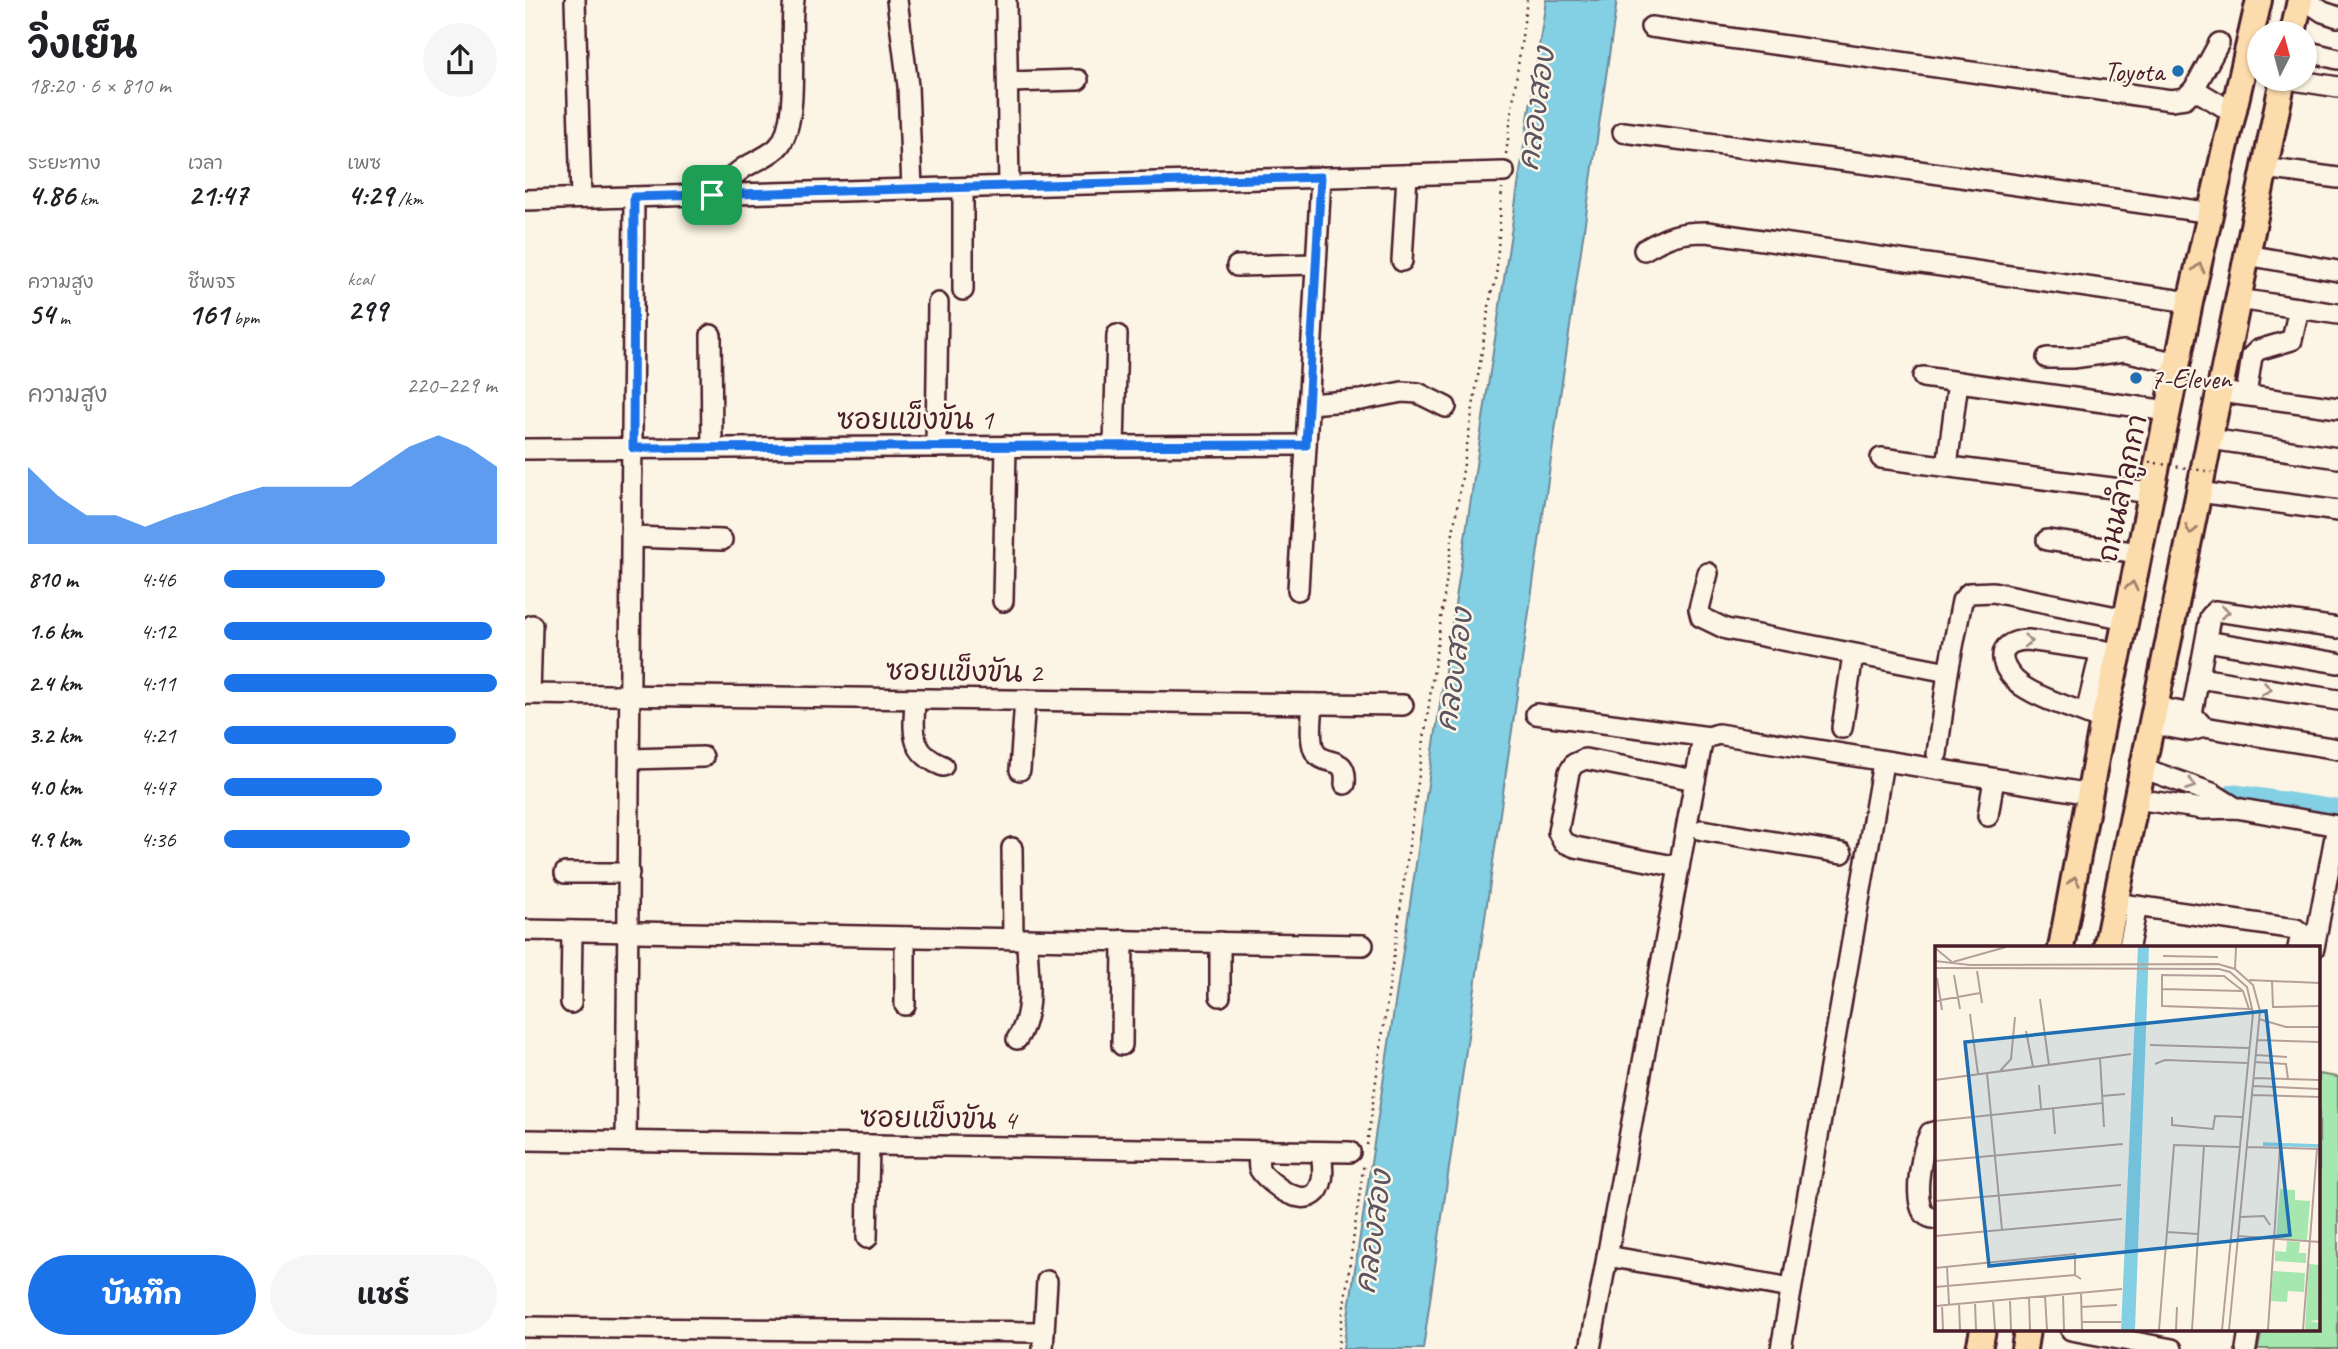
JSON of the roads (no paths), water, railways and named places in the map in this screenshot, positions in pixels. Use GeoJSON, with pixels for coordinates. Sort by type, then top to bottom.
{"type":"FeatureCollection","features":[{"type":"Feature","properties":{"kind":"main road","name":"ถนนลำลูกกา"},"geometry":{"type":"LineString","coordinates":[[2060,946],[2091,794],[2094,717],[2110,651],[2126,619],[2190,302],[2259,0]]}},
{"type":"Feature","properties":{"kind":"main road"},"geometry":{"type":"LineString","coordinates":[[2296,21],[2300,0]]}},
{"type":"Feature","properties":{"kind":"main road"},"geometry":{"type":"LineString","coordinates":[[2122,946],[2136,799],[2205,482],[2210,439],[2282,91]]}},
{"type":"Feature","properties":{"kind":"street"},"geometry":{"type":"LineString","coordinates":[[575,0],[581,198]]}},
{"type":"Feature","properties":{"kind":"street"},"geometry":{"type":"LineString","coordinates":[[712,195],[743,169],[779,147],[788,131],[794,0]]}},
{"type":"Feature","properties":{"kind":"street"},"geometry":{"type":"LineString","coordinates":[[897,0],[908,86],[912,189]]}},
{"type":"Feature","properties":{"kind":"street"},"geometry":{"type":"LineString","coordinates":[[1006,0],[1009,186]]}},
{"type":"Feature","properties":{"kind":"street"},"geometry":{"type":"LineString","coordinates":[[2305,0],[2323,12],[2338,17]]}},
{"type":"Feature","properties":{"kind":"street"},"geometry":{"type":"LineString","coordinates":[[1651,27],[2158,99],[2185,97],[2194,89],[2219,43]]}},
{"type":"Feature","properties":{"kind":"street"},"geometry":{"type":"LineString","coordinates":[[2317,54],[2338,59]]}},
{"type":"Feature","properties":{"kind":"street"},"geometry":{"type":"LineString","coordinates":[[1008,82],[1078,80]]}},
{"type":"Feature","properties":{"kind":"street"},"geometry":{"type":"LineString","coordinates":[[2317,84],[2338,88]]}},
{"type":"Feature","properties":{"kind":"street"},"geometry":{"type":"LineString","coordinates":[[2194,89],[2234,113]]}},
{"type":"Feature","properties":{"kind":"street"},"geometry":{"type":"LineString","coordinates":[[1623,132],[2212,213]]}},
{"type":"Feature","properties":{"kind":"street"},"geometry":{"type":"LineString","coordinates":[[2265,168],[2338,178]]}},
{"type":"Feature","properties":{"kind":"street"},"geometry":{"type":"LineString","coordinates":[[525,200],[1504,172]]}},
{"type":"Feature","properties":{"kind":"street"},"geometry":{"type":"LineString","coordinates":[[1402,261],[1407,175]]}},
{"type":"Feature","properties":{"kind":"street"},"geometry":{"type":"LineString","coordinates":[[1298,590],[1321,177]]}},
{"type":"Feature","properties":{"kind":"street"},"geometry":{"type":"LineString","coordinates":[[963,188],[963,290]]}},
{"type":"Feature","properties":{"kind":"street"},"geometry":{"type":"LineString","coordinates":[[626,1141],[634,197]]}},
{"type":"Feature","properties":{"kind":"street"},"geometry":{"type":"LineString","coordinates":[[1644,250],[1667,236],[1685,232],[1707,232],[2190,302]]}},
{"type":"Feature","properties":{"kind":"street"},"geometry":{"type":"LineString","coordinates":[[2248,255],[2338,271]]}},
{"type":"Feature","properties":{"kind":"street"},"geometry":{"type":"LineString","coordinates":[[1237,266],[1316,264]]}},
{"type":"Feature","properties":{"kind":"street"},"geometry":{"type":"LineString","coordinates":[[2238,299],[2338,314]]}},
{"type":"Feature","properties":{"kind":"street"},"geometry":{"type":"LineString","coordinates":[[936,447],[938,303]]}},
{"type":"Feature","properties":{"kind":"street"},"geometry":{"type":"LineString","coordinates":[[2246,395],[2252,356],[2258,350],[2292,340],[2299,308]]}},
{"type":"Feature","properties":{"kind":"street"},"geometry":{"type":"LineString","coordinates":[[711,335],[712,448]]}},
{"type":"Feature","properties":{"kind":"street"},"geometry":{"type":"LineString","coordinates":[[1114,446],[1117,335]]}},
{"type":"Feature","properties":{"kind":"street"},"geometry":{"type":"LineString","coordinates":[[2047,358],[2073,358],[2124,351],[2178,363]]}},
{"type":"Feature","properties":{"kind":"street"},"geometry":{"type":"LineString","coordinates":[[1923,377],[2168,411]]}},
{"type":"Feature","properties":{"kind":"street"},"geometry":{"type":"LineString","coordinates":[[1947,466],[1958,382]]}},
{"type":"Feature","properties":{"kind":"street"},"geometry":{"type":"LineString","coordinates":[[2220,391],[2338,408]]}},
{"type":"Feature","properties":{"kind":"street"},"geometry":{"type":"LineString","coordinates":[[1308,404],[1361,400],[1402,392],[1418,393],[1446,407]]}},
{"type":"Feature","properties":{"kind":"street"},"geometry":{"type":"LineString","coordinates":[[2210,439],[2338,458]]}},
{"type":"Feature","properties":{"kind":"street","name":"ซอยแข็งขัน 1"},"geometry":{"type":"LineString","coordinates":[[525,449],[1306,445]]}},
{"type":"Feature","properties":{"kind":"street"},"geometry":{"type":"LineString","coordinates":[[1003,601],[1006,446]]}},
{"type":"Feature","properties":{"kind":"street"},"geometry":{"type":"LineString","coordinates":[[1881,458],[2151,492]]}},
{"type":"Feature","properties":{"kind":"street"},"geometry":{"type":"LineString","coordinates":[[2205,482],[2338,511]]}},
{"type":"Feature","properties":{"kind":"street"},"geometry":{"type":"LineString","coordinates":[[632,537],[722,540]]}},
{"type":"Feature","properties":{"kind":"street"},"geometry":{"type":"LineString","coordinates":[[2047,540],[2139,553]]}},
{"type":"Feature","properties":{"kind":"street"},"geometry":{"type":"LineString","coordinates":[[1708,573],[1699,609],[1701,617],[1707,622],[1726,629],[1853,656],[1948,672]]}},
{"type":"Feature","properties":{"kind":"street"},"geometry":{"type":"LineString","coordinates":[[1937,754],[1948,672],[1962,601],[1969,593],[1993,592],[2126,619]]}},
{"type":"Feature","properties":{"kind":"street"},"geometry":{"type":"LineString","coordinates":[[2198,721],[2199,678],[2212,613],[2218,610],[2338,628]]}},
{"type":"Feature","properties":{"kind":"street"},"geometry":{"type":"LineString","coordinates":[[528,694],[532,625]]}},
{"type":"Feature","properties":{"kind":"street"},"geometry":{"type":"LineString","coordinates":[[2094,717],[2037,695],[2019,684],[2005,669],[2002,663],[2003,653],[2007,645],[2016,640],[2110,651]]}},
{"type":"Feature","properties":{"kind":"street"},"geometry":{"type":"LineString","coordinates":[[2206,642],[2338,663]]}},
{"type":"Feature","properties":{"kind":"street"},"geometry":{"type":"LineString","coordinates":[[1842,728],[1853,656]]}},
{"type":"Feature","properties":{"kind":"street"},"geometry":{"type":"LineString","coordinates":[[2199,678],[2338,700]]}},
{"type":"Feature","properties":{"kind":"street","name":"ซอยแข็งขัน 2"},"geometry":{"type":"LineString","coordinates":[[528,694],[1403,705]]}},
{"type":"Feature","properties":{"kind":"street"},"geometry":{"type":"LineString","coordinates":[[915,699],[914,739],[920,752],[929,761],[943,766]]}},
{"type":"Feature","properties":{"kind":"street"},"geometry":{"type":"LineString","coordinates":[[1020,770],[1025,700]]}},
{"type":"Feature","properties":{"kind":"street"},"geometry":{"type":"LineString","coordinates":[[1313,704],[1312,739],[1315,751],[1320,758],[1344,768],[1345,784]]}},
{"type":"Feature","properties":{"kind":"street"},"geometry":{"type":"LineString","coordinates":[[1536,714],[1709,737]]}},
{"type":"Feature","properties":{"kind":"street"},"geometry":{"type":"LineString","coordinates":[[2153,715],[2198,721],[2338,749]]}},
{"type":"Feature","properties":{"kind":"street"},"geometry":{"type":"LineString","coordinates":[[1590,1349],[1702,743],[1718,734],[2091,794]]}},
{"type":"Feature","properties":{"kind":"street"},"geometry":{"type":"LineString","coordinates":[[630,758],[703,757]]}},
{"type":"Feature","properties":{"kind":"street"},"geometry":{"type":"LineString","coordinates":[[1680,862],[1575,847],[1563,842],[1558,832],[1569,772],[1574,764],[1585,760],[1694,789]]}},
{"type":"Feature","properties":{"kind":"street"},"geometry":{"type":"LineString","coordinates":[[1781,1349],[1883,762]]}},
{"type":"Feature","properties":{"kind":"street"},"geometry":{"type":"LineString","coordinates":[[2143,768],[2212,793],[2236,808]]}},
{"type":"Feature","properties":{"kind":"street"},"geometry":{"type":"LineString","coordinates":[[1988,816],[1994,779]]}},
{"type":"Feature","properties":{"kind":"street"},"geometry":{"type":"LineString","coordinates":[[1680,862],[1698,845],[1702,830],[1702,819],[1694,789]]}},
{"type":"Feature","properties":{"kind":"street"},"geometry":{"type":"LineString","coordinates":[[2136,799],[2203,809],[2236,808],[2337,826],[2315,946]]}},
{"type":"Feature","properties":{"kind":"street"},"geometry":{"type":"LineString","coordinates":[[1702,830],[1842,853]]}},
{"type":"Feature","properties":{"kind":"street"},"geometry":{"type":"LineString","coordinates":[[1012,848],[1028,1009],[1027,1022],[1017,1039]]}},
{"type":"Feature","properties":{"kind":"street"},"geometry":{"type":"LineString","coordinates":[[565,873],[629,873]]}},
{"type":"Feature","properties":{"kind":"street"},"geometry":{"type":"LineString","coordinates":[[2126,905],[2296,929],[2301,933],[2298,946]]}},
{"type":"Feature","properties":{"kind":"street"},"geometry":{"type":"LineString","coordinates":[[525,930],[1363,945]]}},
{"type":"Feature","properties":{"kind":"street"},"geometry":{"type":"LineString","coordinates":[[571,1003],[572,931]]}},
{"type":"Feature","properties":{"kind":"street"},"geometry":{"type":"LineString","coordinates":[[905,937],[905,1005]]}},
{"type":"Feature","properties":{"kind":"street"},"geometry":{"type":"LineString","coordinates":[[1122,1045],[1123,940]]}},
{"type":"Feature","properties":{"kind":"street"},"geometry":{"type":"LineString","coordinates":[[1220,942],[1220,996]]}},
{"type":"Feature","properties":{"kind":"street"},"geometry":{"type":"LineString","coordinates":[[1935,1132],[1930,1133],[1925,1144],[1928,1184],[1922,1211],[1928,1217],[1935,1219]]}},
{"type":"Feature","properties":{"kind":"street","name":"ซอยแข็งขัน 4"},"geometry":{"type":"LineString","coordinates":[[525,1140],[1360,1153]]}},
{"type":"Feature","properties":{"kind":"street"},"geometry":{"type":"LineString","coordinates":[[867,1238],[869,1145]]}},
{"type":"Feature","properties":{"kind":"street"},"geometry":{"type":"LineString","coordinates":[[1258,1151],[1259,1170],[1283,1192],[1294,1198],[1313,1196],[1319,1189],[1322,1179],[1321,1152]]}},
{"type":"Feature","properties":{"kind":"street"},"geometry":{"type":"LineString","coordinates":[[1607,1256],[1791,1288]]}},
{"type":"Feature","properties":{"kind":"street"},"geometry":{"type":"LineString","coordinates":[[525,1327],[1043,1341],[1047,1281]]}},
{"type":"Feature","properties":{"kind":"street"},"geometry":{"type":"LineString","coordinates":[[2082,1332],[2172,1349]]}},
{"type":"Feature","properties":{"kind":"water","name":"คลองสอง"},"geometry":{"type":"Polygon","coordinates":[[[1546,0],[1617,0],[1423,1349],[1343,1349],[1546,0]]]}},
{"type":"Feature","properties":{"kind":"waterway"},"geometry":{"type":"LineString","coordinates":[[2232,792],[2338,808]]}},
{"type":"Feature","properties":{"kind":"place","name":"Toyota"},"geometry":{"type":"Point","coordinates":[2178,71]}},
{"type":"Feature","properties":{"kind":"place","name":"7-Eleven"},"geometry":{"type":"Point","coordinates":[2136,378]}}]}
